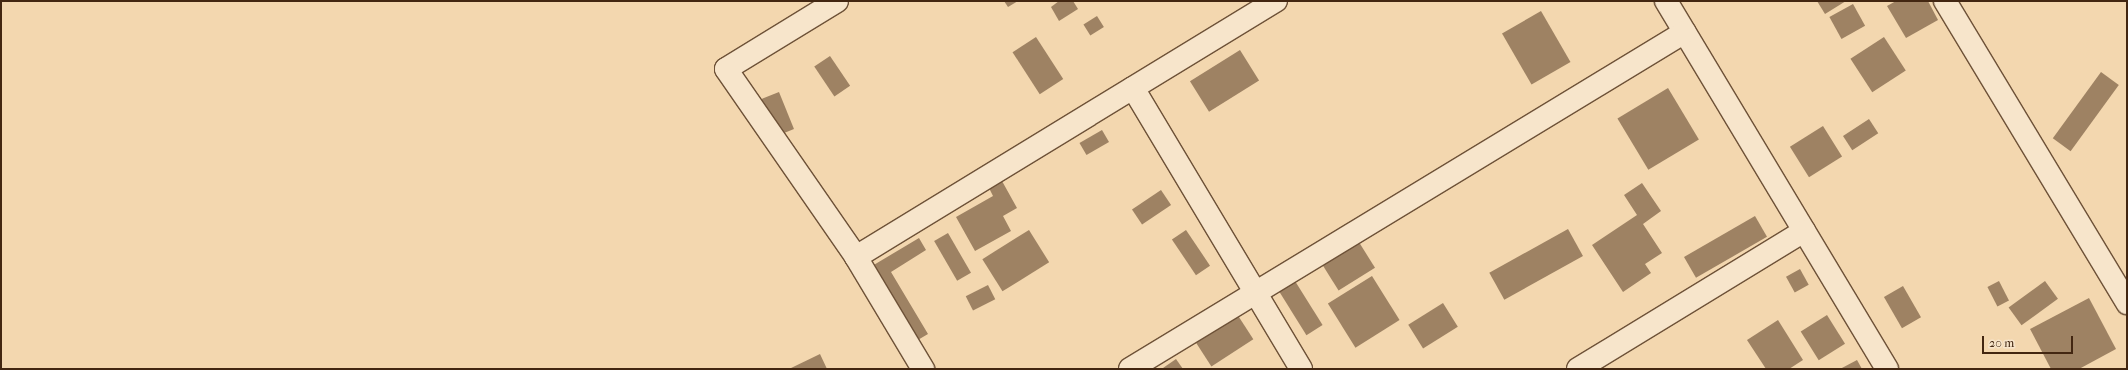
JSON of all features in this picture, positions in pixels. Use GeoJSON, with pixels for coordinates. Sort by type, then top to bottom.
{"type":"FeatureCollection","features":[{"type":"Feature","properties":{"kind":"street"},"geometry":{"type":"LineString","coordinates":[[837,1],[726,69],[856,257],[923,369]]}},
{"type":"Feature","properties":{"kind":"street"},"geometry":{"type":"LineString","coordinates":[[856,257],[1276,1]]}},
{"type":"Feature","properties":{"kind":"street"},"geometry":{"type":"LineString","coordinates":[[1666,1],[1887,369]]}},
{"type":"Feature","properties":{"kind":"street"},"geometry":{"type":"LineString","coordinates":[[1946,1],[2127,303]]}},
{"type":"Feature","properties":{"kind":"street"},"geometry":{"type":"LineString","coordinates":[[1130,369],[1685,32]]}},
{"type":"Feature","properties":{"kind":"street"},"geometry":{"type":"LineString","coordinates":[[1133,88],[1301,369]]}},
{"type":"Feature","properties":{"kind":"street"},"geometry":{"type":"LineString","coordinates":[[1578,369],[1804,232]]}},
{"type":"Feature","properties":{"kind":"building"},"geometry":{"type":"Polygon","coordinates":[[[1004,1],[1018,1],[1008,7],[1004,1]]]}},
{"type":"Feature","properties":{"kind":"building"},"geometry":{"type":"Polygon","coordinates":[[[1059,1],[1073,1],[1078,9],[1059,21],[1051,7],[1059,1]]]}},
{"type":"Feature","properties":{"kind":"building"},"geometry":{"type":"Polygon","coordinates":[[[1817,1],[1846,1],[1825,14],[1817,1]]]}},
{"type":"Feature","properties":{"kind":"building"},"geometry":{"type":"Polygon","coordinates":[[[1896,1],[1928,1],[1938,20],[1906,38],[1887,6],[1896,1]]]}},
{"type":"Feature","properties":{"kind":"building"},"geometry":{"type":"Polygon","coordinates":[[[1853,4],[1865,26],[1842,39],[1829,17],[1853,4]]]}},
{"type":"Feature","properties":{"kind":"building"},"geometry":{"type":"Polygon","coordinates":[[[1541,11],[1570,62],[1532,85],[1502,34],[1541,11]]]}},
{"type":"Feature","properties":{"kind":"building"},"geometry":{"type":"Polygon","coordinates":[[[1097,16],[1104,27],[1090,36],[1083,24],[1097,16]]]}},
{"type":"Feature","properties":{"kind":"building"},"geometry":{"type":"Polygon","coordinates":[[[1036,37],[1063,79],[1040,94],[1013,52],[1036,37]]]}},
{"type":"Feature","properties":{"kind":"building"},"geometry":{"type":"Polygon","coordinates":[[[1884,37],[1906,71],[1872,92],[1850,59],[1884,37]]]}},
{"type":"Feature","properties":{"kind":"building"},"geometry":{"type":"Polygon","coordinates":[[[1240,50],[1259,81],[1209,112],[1190,81],[1240,50]]]}},
{"type":"Feature","properties":{"kind":"building"},"geometry":{"type":"Polygon","coordinates":[[[830,56],[850,86],[834,96],[814,67],[830,56]]]}},
{"type":"Feature","properties":{"kind":"building"},"geometry":{"type":"Polygon","coordinates":[[[2101,72],[2119,85],[2071,151],[2053,138],[2101,72]]]}},
{"type":"Feature","properties":{"kind":"building"},"geometry":{"type":"Polygon","coordinates":[[[1668,88],[1699,139],[1648,170],[1617,118],[1668,88]]]}},
{"type":"Feature","properties":{"kind":"building"},"geometry":{"type":"Polygon","coordinates":[[[779,92],[794,129],[775,137],[760,99],[779,92]]]}},
{"type":"Feature","properties":{"kind":"building"},"geometry":{"type":"Polygon","coordinates":[[[1869,119],[1878,133],[1852,150],[1843,136],[1869,119]]]}},
{"type":"Feature","properties":{"kind":"building"},"geometry":{"type":"Polygon","coordinates":[[[1823,126],[1842,157],[1809,177],[1790,147],[1823,126]]]}},
{"type":"Feature","properties":{"kind":"building"},"geometry":{"type":"Polygon","coordinates":[[[1102,130],[1109,142],[1086,155],[1079,143],[1102,130]]]}},
{"type":"Feature","properties":{"kind":"building"},"geometry":{"type":"Polygon","coordinates":[[[1002,181],[1017,208],[1003,216],[1011,231],[975,251],[956,217],[993,196],[989,188],[1002,181]]]}},
{"type":"Feature","properties":{"kind":"building"},"geometry":{"type":"Polygon","coordinates":[[[1642,183],[1661,211],[1643,224],[1662,253],[1645,264],[1651,273],[1623,292],[1592,245],[1637,215],[1624,195],[1642,183]]]}},
{"type":"Feature","properties":{"kind":"building"},"geometry":{"type":"Polygon","coordinates":[[[1161,190],[1171,205],[1142,224],[1132,210],[1161,190]]]}},
{"type":"Feature","properties":{"kind":"building"},"geometry":{"type":"Polygon","coordinates":[[[1755,216],[1767,237],[1696,278],[1684,257],[1755,216]]]}},
{"type":"Feature","properties":{"kind":"building"},"geometry":{"type":"Polygon","coordinates":[[[1568,229],[1583,256],[1504,300],[1489,273],[1568,229]]]}},
{"type":"Feature","properties":{"kind":"building"},"geometry":{"type":"Polygon","coordinates":[[[1029,230],[1049,262],[1002,291],[982,259],[1029,230]]]}},
{"type":"Feature","properties":{"kind":"building"},"geometry":{"type":"Polygon","coordinates":[[[1186,230],[1210,266],[1196,275],[1172,240],[1186,230]]]}},
{"type":"Feature","properties":{"kind":"building"},"geometry":{"type":"Polygon","coordinates":[[[948,233],[971,273],[957,281],[934,241],[948,233]]]}},
{"type":"Feature","properties":{"kind":"building"},"geometry":{"type":"Polygon","coordinates":[[[919,238],[926,250],[891,272],[928,334],[911,344],[867,269],[919,238]]]}},
{"type":"Feature","properties":{"kind":"building"},"geometry":{"type":"Polygon","coordinates":[[[1357,239],[1375,268],[1339,291],[1321,262],[1357,239]]]}},
{"type":"Feature","properties":{"kind":"building"},"geometry":{"type":"Polygon","coordinates":[[[1800,269],[1809,285],[1795,293],[1786,277],[1800,269]]]}},
{"type":"Feature","properties":{"kind":"building"},"geometry":{"type":"Polygon","coordinates":[[[1372,276],[1400,320],[1355,348],[1328,304],[1372,276]]]}},
{"type":"Feature","properties":{"kind":"building"},"geometry":{"type":"Polygon","coordinates":[[[1295,281],[1323,325],[1306,335],[1279,291],[1295,281]]]}},
{"type":"Feature","properties":{"kind":"building"},"geometry":{"type":"Polygon","coordinates":[[[1999,281],[2009,301],[1997,307],[1987,287],[1999,281]]]}},
{"type":"Feature","properties":{"kind":"building"},"geometry":{"type":"Polygon","coordinates":[[[2045,281],[2058,299],[2022,325],[2009,307],[2045,281]]]}},
{"type":"Feature","properties":{"kind":"building"},"geometry":{"type":"Polygon","coordinates":[[[988,285],[995,299],[973,311],[966,296],[988,285]]]}},
{"type":"Feature","properties":{"kind":"building"},"geometry":{"type":"Polygon","coordinates":[[[1903,286],[1921,317],[1902,328],[1884,297],[1903,286]]]}},
{"type":"Feature","properties":{"kind":"building"},"geometry":{"type":"Polygon","coordinates":[[[2089,298],[2116,349],[2079,369],[2051,369],[2030,329],[2089,298]]]}},
{"type":"Feature","properties":{"kind":"building"},"geometry":{"type":"Polygon","coordinates":[[[1443,303],[1458,327],[1423,348],[1408,325],[1443,303]]]}},
{"type":"Feature","properties":{"kind":"building"},"geometry":{"type":"Polygon","coordinates":[[[1237,314],[1253,339],[1211,366],[1195,341],[1237,314]]]}},
{"type":"Feature","properties":{"kind":"building"},"geometry":{"type":"Polygon","coordinates":[[[1827,315],[1845,344],[1819,360],[1801,331],[1827,315]]]}},
{"type":"Feature","properties":{"kind":"building"},"geometry":{"type":"Polygon","coordinates":[[[1778,320],[1803,360],[1789,369],[1766,369],[1747,340],[1778,320]]]}},
{"type":"Feature","properties":{"kind":"building"},"geometry":{"type":"Polygon","coordinates":[[[820,354],[827,369],[789,369],[820,354]]]}},
{"type":"Feature","properties":{"kind":"building"},"geometry":{"type":"Polygon","coordinates":[[[1176,359],[1183,369],[1163,368],[1176,359]]]}},
{"type":"Feature","properties":{"kind":"building"},"geometry":{"type":"Polygon","coordinates":[[[1857,360],[1862,369],[1840,369],[1857,360]]]}}]}
